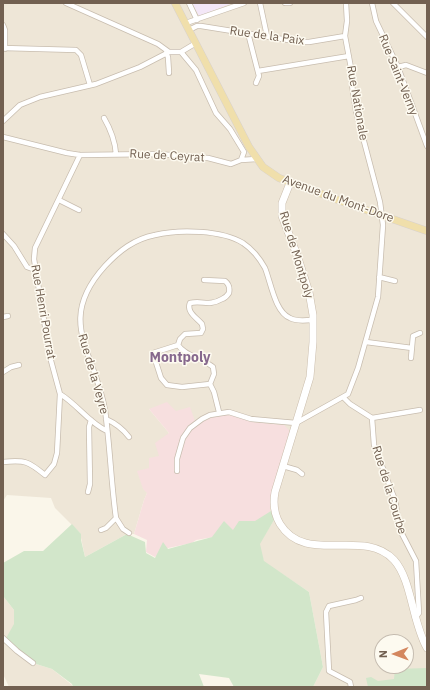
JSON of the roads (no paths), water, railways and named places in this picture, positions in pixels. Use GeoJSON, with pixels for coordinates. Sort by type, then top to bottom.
{"type":"FeatureCollection","features":[{"type":"Feature","properties":{"kind":"main road","name":"Avenue du Mont-Dore"},"geometry":{"type":"LineString","coordinates":[[175,3],[196,43],[247,150],[268,171],[290,183],[427,231]]}},
{"type":"Feature","properties":{"kind":"street"},"geometry":{"type":"LineString","coordinates":[[66,3],[158,44],[168,52]]}},
{"type":"Feature","properties":{"kind":"street"},"geometry":{"type":"LineString","coordinates":[[187,26],[199,26],[198,19],[189,3]]}},
{"type":"Feature","properties":{"kind":"street"},"geometry":{"type":"LineString","coordinates":[[187,26],[198,19],[244,3]]}},
{"type":"Feature","properties":{"kind":"street"},"geometry":{"type":"LineString","coordinates":[[260,3],[267,36]]}},
{"type":"Feature","properties":{"kind":"street"},"geometry":{"type":"LineString","coordinates":[[285,3],[290,3]]}},
{"type":"Feature","properties":{"kind":"street","name":"Rue Nationale"},"geometry":{"type":"LineString","coordinates":[[343,397],[348,394],[366,342],[378,297],[383,231],[380,202],[356,111],[351,68],[345,36],[347,21],[346,3]]}},
{"type":"Feature","properties":{"kind":"street","name":"Rue Saint-Verny"},"geometry":{"type":"LineString","coordinates":[[372,3],[376,22],[398,67],[427,146]]}},
{"type":"Feature","properties":{"kind":"street"},"geometry":{"type":"LineString","coordinates":[[393,3],[427,37]]}},
{"type":"Feature","properties":{"kind":"street"},"geometry":{"type":"LineString","coordinates":[[3,25],[5,30],[4,48],[76,50],[81,55],[90,85]]}},
{"type":"Feature","properties":{"kind":"street","name":"Rue de la Paix"},"geometry":{"type":"LineString","coordinates":[[199,26],[301,42],[345,36]]}},
{"type":"Feature","properties":{"kind":"street"},"geometry":{"type":"LineString","coordinates":[[248,33],[259,76],[256,83]]}},
{"type":"Feature","properties":{"kind":"street"},"geometry":{"type":"LineString","coordinates":[[3,121],[20,104],[40,97],[90,85],[140,67],[168,52],[181,52],[196,43]]}},
{"type":"Feature","properties":{"kind":"street"},"geometry":{"type":"LineString","coordinates":[[168,52],[169,73]]}},
{"type":"Feature","properties":{"kind":"street"},"geometry":{"type":"LineString","coordinates":[[181,52],[196,70],[216,113],[247,150],[241,160]]}},
{"type":"Feature","properties":{"kind":"street"},"geometry":{"type":"LineString","coordinates":[[258,71],[349,56]]}},
{"type":"Feature","properties":{"kind":"street"},"geometry":{"type":"LineString","coordinates":[[398,67],[406,65],[427,73]]}},
{"type":"Feature","properties":{"kind":"street","name":"Rue de Ceyrat"},"geometry":{"type":"LineString","coordinates":[[104,118],[111,129],[115,140],[116,154]]}},
{"type":"Feature","properties":{"kind":"street","name":"Rue de Ceyrat"},"geometry":{"type":"LineString","coordinates":[[3,137],[80,155],[158,154],[208,158],[231,164],[241,160],[257,159]]}},
{"type":"Feature","properties":{"kind":"street","name":"Rue Henri Pourrat"},"geometry":{"type":"LineString","coordinates":[[3,462],[24,461],[34,466],[45,475],[54,464],[57,453],[60,394],[50,357],[35,270],[34,248],[80,155]]}},
{"type":"Feature","properties":{"kind":"street","name":"Rue de Montpoly"},"geometry":{"type":"LineString","coordinates":[[290,183],[282,203],[282,216],[307,285],[314,320],[310,377],[275,492],[274,502],[277,517],[284,529],[295,539],[308,545],[364,546],[377,549],[388,555],[402,572],[419,633],[427,648]]}},
{"type":"Feature","properties":{"kind":"street"},"geometry":{"type":"LineString","coordinates":[[59,200],[79,210]]}},
{"type":"Feature","properties":{"kind":"street"},"geometry":{"type":"LineString","coordinates":[[370,211],[380,202]]}},
{"type":"Feature","properties":{"kind":"street","name":"Rue de la Veyre"},"geometry":{"type":"LineString","coordinates":[[116,518],[106,419],[102,398],[80,330],[80,314],[84,296],[96,276],[113,257],[135,242],[148,236],[176,232],[214,233],[233,238],[243,243],[253,251],[264,267],[278,307],[283,314],[289,318],[297,320],[314,320]]}},
{"type":"Feature","properties":{"kind":"street"},"geometry":{"type":"LineString","coordinates":[[3,234],[14,246],[27,267],[35,270]]}},
{"type":"Feature","properties":{"kind":"street"},"geometry":{"type":"LineString","coordinates":[[380,277],[395,281]]}},
{"type":"Feature","properties":{"kind":"street"},"geometry":{"type":"LineString","coordinates":[[204,280],[225,281],[229,286],[229,292],[226,297],[212,304],[195,302],[190,303],[190,311],[202,324],[203,329],[201,333],[185,334],[180,338],[178,345],[182,351],[213,366],[214,374],[210,384],[214,392],[219,412]]}},
{"type":"Feature","properties":{"kind":"street"},"geometry":{"type":"LineString","coordinates":[[411,358],[413,336],[420,333]]}},
{"type":"Feature","properties":{"kind":"street"},"geometry":{"type":"LineString","coordinates":[[366,342],[412,348]]}},
{"type":"Feature","properties":{"kind":"street"},"geometry":{"type":"LineString","coordinates":[[178,345],[153,353],[161,378],[167,385],[182,387],[210,384]]}},
{"type":"Feature","properties":{"kind":"street"},"geometry":{"type":"LineString","coordinates":[[3,372],[11,367],[19,365]]}},
{"type":"Feature","properties":{"kind":"street"},"geometry":{"type":"LineString","coordinates":[[60,394],[68,399],[100,428],[107,431]]}},
{"type":"Feature","properties":{"kind":"street"},"geometry":{"type":"LineString","coordinates":[[177,471],[177,459],[183,438],[193,425],[202,419],[219,412],[229,412],[258,420],[296,423],[327,404],[343,397],[350,404],[372,418],[420,410]]}},
{"type":"Feature","properties":{"kind":"street","name":"Rue de la Courbe"},"geometry":{"type":"LineString","coordinates":[[372,418],[374,445],[395,500],[400,530],[416,561],[419,613],[415,618]]}},
{"type":"Feature","properties":{"kind":"street"},"geometry":{"type":"LineString","coordinates":[[106,419],[125,432],[129,438]]}},
{"type":"Feature","properties":{"kind":"street"},"geometry":{"type":"LineString","coordinates":[[88,492],[90,484],[89,427],[91,420]]}},
{"type":"Feature","properties":{"kind":"street"},"geometry":{"type":"LineString","coordinates":[[283,466],[297,470],[302,474]]}},
{"type":"Feature","properties":{"kind":"street"},"geometry":{"type":"LineString","coordinates":[[101,530],[106,528],[116,518],[123,529],[129,533]]}},
{"type":"Feature","properties":{"kind":"street"},"geometry":{"type":"LineString","coordinates":[[351,687],[350,682],[329,670],[326,612],[329,606],[361,598]]}},
{"type":"Feature","properties":{"kind":"street"},"geometry":{"type":"LineString","coordinates":[[3,638],[33,663]]}},
{"type":"Feature","properties":{"kind":"district","name":"Montpoly"},"geometry":{"type":"Point","coordinates":[180,358]}}]}
